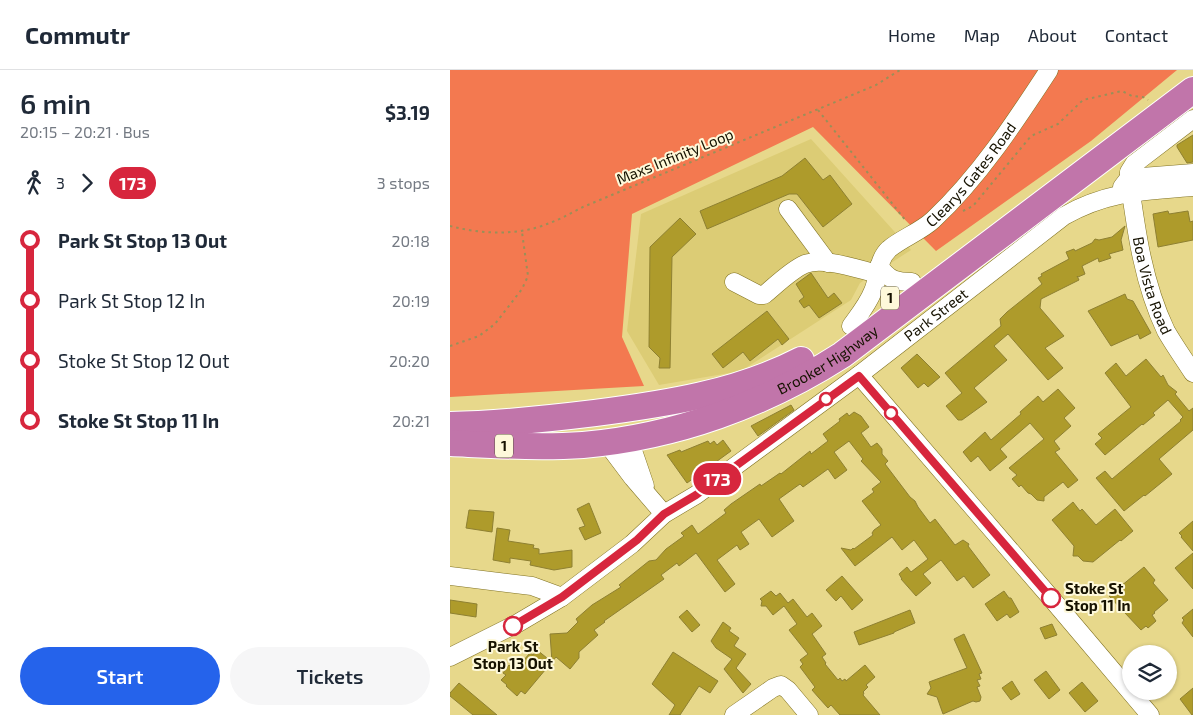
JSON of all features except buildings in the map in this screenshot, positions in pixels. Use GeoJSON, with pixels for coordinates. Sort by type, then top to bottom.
{"type":"FeatureCollection","features":[{"type":"Feature","properties":{"kind":"highway","name":"Brooker Highway"},"geometry":{"type":"LineString","coordinates":[[450,425],[540,420],[646,407],[720,391],[790,366],[817,352],[1091,150],[1192,70]]}},
{"type":"Feature","properties":{"kind":"highway","name":"Brooker Highway"},"geometry":{"type":"LineString","coordinates":[[450,443],[549,446],[617,440],[661,432],[724,414],[764,397],[828,364],[1073,182],[1193,90]]}},
{"type":"Feature","properties":{"kind":"highway"},"geometry":{"type":"LineString","coordinates":[[540,420],[557,424],[609,424],[617,440]]}},
{"type":"Feature","properties":{"kind":"street","name":"Clearys Gates Road"},"geometry":{"type":"LineString","coordinates":[[851,326],[874,290],[878,270],[883,257],[889,249],[932,221],[952,201],[1023,111],[1049,70]]}},
{"type":"Feature","properties":{"kind":"street"},"geometry":{"type":"LineString","coordinates":[[1125,188],[1134,164],[1193,119]]}},
{"type":"Feature","properties":{"kind":"street"},"geometry":{"type":"LineString","coordinates":[[1125,188],[1193,173]]}},
{"type":"Feature","properties":{"kind":"street"},"geometry":{"type":"LineString","coordinates":[[1125,188],[1193,186]]}},
{"type":"Feature","properties":{"kind":"street","name":"Boa Vista Road"},"geometry":{"type":"LineString","coordinates":[[1125,188],[1154,301],[1167,332],[1193,373]]}},
{"type":"Feature","properties":{"kind":"street","name":"Park Street"},"geometry":{"type":"LineString","coordinates":[[450,657],[518,623],[562,597],[637,540],[664,514],[696,495],[859,376],[1064,216],[1081,206],[1125,188]]}},
{"type":"Feature","properties":{"kind":"street"},"geometry":{"type":"LineString","coordinates":[[788,209],[828,262]]}},
{"type":"Feature","properties":{"kind":"street"},"geometry":{"type":"LineString","coordinates":[[734,282],[758,295],[764,295],[803,265],[814,262],[828,262],[878,270],[898,282],[912,282]]}},
{"type":"Feature","properties":{"kind":"street"},"geometry":{"type":"LineString","coordinates":[[859,376],[1150,715]]}},
{"type":"Feature","properties":{"kind":"street"},"geometry":{"type":"LineString","coordinates":[[648,494],[639,468],[638,459],[642,447],[648,440],[661,432]]}},
{"type":"Feature","properties":{"kind":"street"},"geometry":{"type":"LineString","coordinates":[[617,440],[639,468]]}},
{"type":"Feature","properties":{"kind":"street"},"geometry":{"type":"LineString","coordinates":[[617,440],[633,478],[664,514]]}},
{"type":"Feature","properties":{"kind":"street"},"geometry":{"type":"LineString","coordinates":[[450,576],[532,586],[562,597]]}},
{"type":"Feature","properties":{"kind":"street"},"geometry":{"type":"LineString","coordinates":[[734,715],[773,688],[781,685],[788,690],[809,715]]}},
{"type":"Feature","properties":{"kind":"path","name":"Maxs Infinity Loop"},"geometry":{"type":"LineString","coordinates":[[450,226],[490,231],[522,232],[546,225],[876,85],[900,70]]}},
{"type":"Feature","properties":{"kind":"path"},"geometry":{"type":"LineString","coordinates":[[952,201],[964,212],[973,206],[1030,136],[1058,124],[1083,100],[1122,90],[1132,96],[1142,97],[1152,102]]}},
{"type":"Feature","properties":{"kind":"path"},"geometry":{"type":"LineString","coordinates":[[818,110],[915,233]]}},
{"type":"Feature","properties":{"kind":"path"},"geometry":{"type":"LineString","coordinates":[[450,346],[479,336],[495,324],[522,289],[528,276],[522,232]]}},
{"type":"Feature","properties":{"kind":"shaded area"},"geometry":{"type":"Polygon","coordinates":[[[450,70],[1177,70],[1091,141],[936,251],[813,127],[632,214],[622,337],[644,386],[450,397],[450,70]]]}},
{"type":"Feature","properties":{"kind":"shaded area"},"geometry":{"type":"Polygon","coordinates":[[[811,139],[911,250],[860,283],[851,300],[741,371],[659,385],[627,331],[641,214],[811,139]]]}},
{"type":"Feature","properties":{"kind":"bus line","name":"173"},"geometry":{"type":"LineString","coordinates":[[513,626],[562,597],[637,540],[664,514],[696,495],[859,376],[1051,598]]}},
{"type":"Feature","properties":{"kind":"place","name":"Stoke St Stop 11 In"},"geometry":{"type":"Point","coordinates":[1051,598]}},
{"type":"Feature","properties":{"kind":"place","name":"Park St Stop 13 Out"},"geometry":{"type":"Point","coordinates":[513,626]}}]}
